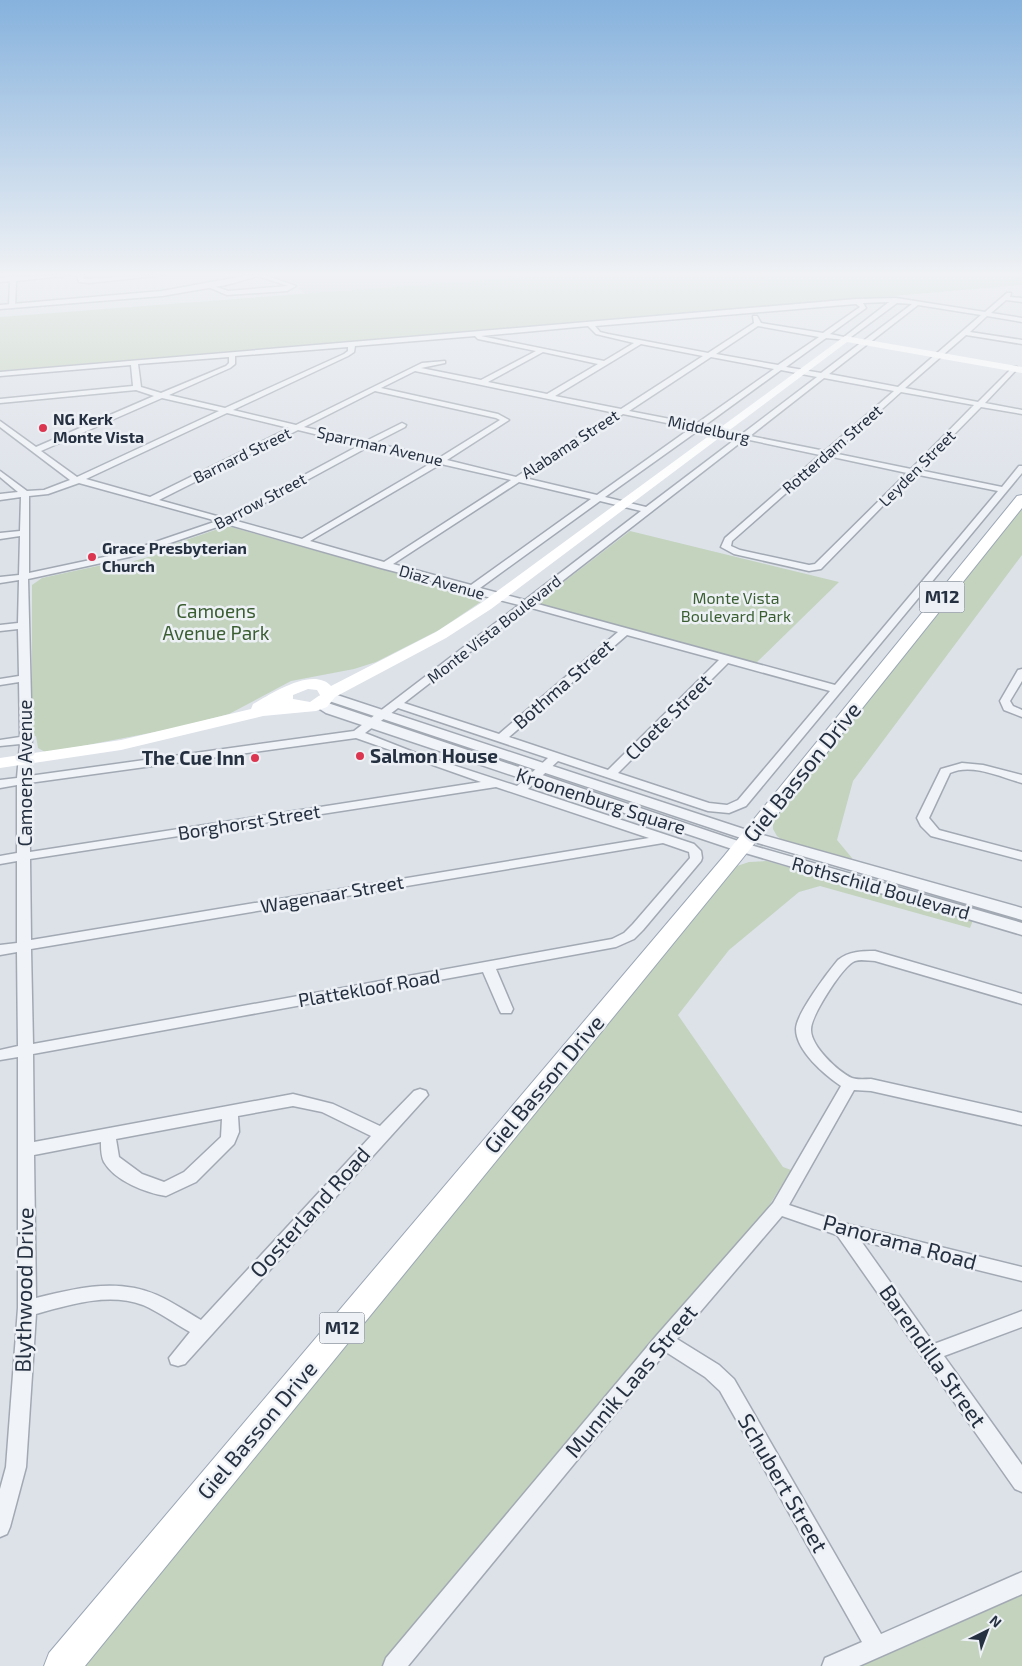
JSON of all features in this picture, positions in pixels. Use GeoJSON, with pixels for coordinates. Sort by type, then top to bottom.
{"type":"FeatureCollection","features":[{"type":"Feature","properties":{"kind":"main road","name":"Monte Vista Boulevard"},"geometry":{"type":"LineString","coordinates":[[302,707],[325,698],[378,667],[442,635],[499,597],[827,353]]}},
{"type":"Feature","properties":{"kind":"main road"},"geometry":{"type":"LineString","coordinates":[[926,353],[1019,369]]}},
{"type":"Feature","properties":{"kind":"main road","name":"Giel Basson Drive"},"geometry":{"type":"LineString","coordinates":[[62,1666],[746,842],[1022,499]]}},
{"type":"Feature","properties":{"kind":"main road","name":"Monte Vista Boulevard"},"geometry":{"type":"LineString","coordinates":[[285,693],[295,686],[352,676],[378,667]]}},
{"type":"Feature","properties":{"kind":"main road"},"geometry":{"type":"LineString","coordinates":[[310,684],[322,687],[325,698]]}},
{"type":"Feature","properties":{"kind":"main road"},"geometry":{"type":"LineString","coordinates":[[285,693],[284,698],[286,702],[302,707]]}},
{"type":"Feature","properties":{"kind":"main road"},"geometry":{"type":"LineString","coordinates":[[244,715],[285,693]]}},
{"type":"Feature","properties":{"kind":"main road"},"geometry":{"type":"LineString","coordinates":[[0,763],[121,745],[244,715],[302,707]]}},
{"type":"Feature","properties":{"kind":"street"},"geometry":{"type":"LineString","coordinates":[[0,374],[257,353]]}},
{"type":"Feature","properties":{"kind":"street"},"geometry":{"type":"LineString","coordinates":[[0,497],[53,490],[78,480],[350,353]]}},
{"type":"Feature","properties":{"kind":"street"},"geometry":{"type":"LineString","coordinates":[[483,382],[538,353]]}},
{"type":"Feature","properties":{"kind":"street"},"geometry":{"type":"LineString","coordinates":[[550,353],[605,363]]}},
{"type":"Feature","properties":{"kind":"street"},"geometry":{"type":"LineString","coordinates":[[549,396],[622,353]]}},
{"type":"Feature","properties":{"kind":"street"},"geometry":{"type":"LineString","coordinates":[[702,353],[1022,412]]}},
{"type":"Feature","properties":{"kind":"street"},"geometry":{"type":"LineString","coordinates":[[471,590],[800,353]]}},
{"type":"Feature","properties":{"kind":"street","name":"Monte Vista Boulevard"},"geometry":{"type":"LineString","coordinates":[[0,784],[357,734],[852,353]]}},
{"type":"Feature","properties":{"kind":"street","name":"Rotterdam Street"},"geometry":{"type":"LineString","coordinates":[[818,567],[809,568],[737,552],[726,547],[728,540],[828,454],[941,353]]}},
{"type":"Feature","properties":{"kind":"street","name":"Alabama Street"},"geometry":{"type":"LineString","coordinates":[[384,566],[709,354]]}},
{"type":"Feature","properties":{"kind":"street"},"geometry":{"type":"LineString","coordinates":[[35,450],[228,367],[232,364],[232,355]]}},
{"type":"Feature","properties":{"kind":"street","name":"Barnard Street"},"geometry":{"type":"LineString","coordinates":[[151,500],[415,368],[424,364],[444,362]]}},
{"type":"Feature","properties":{"kind":"street"},"geometry":{"type":"LineString","coordinates":[[0,401],[137,388],[134,363]]}},
{"type":"Feature","properties":{"kind":"street","name":"Middelburg"},"geometry":{"type":"LineString","coordinates":[[415,368],[1003,490]]}},
{"type":"Feature","properties":{"kind":"street","name":"Leyden Street"},"geometry":{"type":"LineString","coordinates":[[818,567],[980,404],[1019,369]]}},
{"type":"Feature","properties":{"kind":"street","name":"Sparrman Avenue"},"geometry":{"type":"LineString","coordinates":[[137,388],[162,396],[648,510]]}},
{"type":"Feature","properties":{"kind":"street"},"geometry":{"type":"LineString","coordinates":[[301,542],[440,461],[505,420],[498,416],[374,389]]}},
{"type":"Feature","properties":{"kind":"street","name":"Diaz Avenue"},"geometry":{"type":"LineString","coordinates":[[0,423],[71,478],[471,590],[836,689]]}},
{"type":"Feature","properties":{"kind":"street","name":"Barrow Street"},"geometry":{"type":"LineString","coordinates":[[0,580],[75,568],[152,548],[224,521],[402,425]]}},
{"type":"Feature","properties":{"kind":"street"},"geometry":{"type":"LineString","coordinates":[[836,689],[1022,468]]}},
{"type":"Feature","properties":{"kind":"street"},"geometry":{"type":"LineString","coordinates":[[0,473],[25,494]]}},
{"type":"Feature","properties":{"kind":"street","name":"Camoens Avenue"},"geometry":{"type":"LineString","coordinates":[[24,1051],[26,740],[23,577],[25,494]]}},
{"type":"Feature","properties":{"kind":"street"},"geometry":{"type":"LineString","coordinates":[[0,536],[24,534]]}},
{"type":"Feature","properties":{"kind":"street"},"geometry":{"type":"LineString","coordinates":[[0,628],[23,625]]}},
{"type":"Feature","properties":{"kind":"street","name":"Bothma Street"},"geometry":{"type":"LineString","coordinates":[[501,738],[625,631]]}},
{"type":"Feature","properties":{"kind":"street","name":"Cloete Street"},"geometry":{"type":"LineString","coordinates":[[610,775],[726,659]]}},
{"type":"Feature","properties":{"kind":"street"},"geometry":{"type":"LineString","coordinates":[[1022,672],[1005,701],[1008,708],[1022,714]]}},
{"type":"Feature","properties":{"kind":"street"},"geometry":{"type":"LineString","coordinates":[[0,682],[25,678]]}},
{"type":"Feature","properties":{"kind":"street","name":"Kroonenburg Square"},"geometry":{"type":"LineString","coordinates":[[325,698],[551,762],[610,775],[708,807],[729,809],[742,803],[836,689]]}},
{"type":"Feature","properties":{"kind":"street","name":"Kroonenburg Square"},"geometry":{"type":"LineString","coordinates":[[325,698],[372,723],[533,779],[746,842]]}},
{"type":"Feature","properties":{"kind":"street","name":"Kroonenburg Square"},"geometry":{"type":"LineString","coordinates":[[397,704],[501,738],[551,762],[746,842]]}},
{"type":"Feature","properties":{"kind":"street","name":"Kroonenburg Square"},"geometry":{"type":"LineString","coordinates":[[357,734],[664,838],[696,851]]}},
{"type":"Feature","properties":{"kind":"street"},"geometry":{"type":"LineString","coordinates":[[0,744],[26,740]]}},
{"type":"Feature","properties":{"kind":"street"},"geometry":{"type":"LineString","coordinates":[[520,790],[551,762]]}},
{"type":"Feature","properties":{"kind":"street"},"geometry":{"type":"LineString","coordinates":[[1022,779],[966,766],[949,768],[932,796],[923,818],[925,824],[936,833],[1022,856]]}},
{"type":"Feature","properties":{"kind":"street","name":"Borghorst Street"},"geometry":{"type":"LineString","coordinates":[[0,860],[497,783]]}},
{"type":"Feature","properties":{"kind":"street","name":"Wagenaar Street"},"geometry":{"type":"LineString","coordinates":[[0,950],[664,838]]}},
{"type":"Feature","properties":{"kind":"street","name":"Rothschild Boulevard"},"geometry":{"type":"LineString","coordinates":[[746,842],[1022,914]]}},
{"type":"Feature","properties":{"kind":"street","name":"Rothschild Boulevard"},"geometry":{"type":"LineString","coordinates":[[746,842],[1022,929]]}},
{"type":"Feature","properties":{"kind":"street","name":"Plattekloof Road"},"geometry":{"type":"LineString","coordinates":[[0,1055],[624,940],[638,927],[696,858],[696,851]]}},
{"type":"Feature","properties":{"kind":"street"},"geometry":{"type":"LineString","coordinates":[[1022,1000],[874,956],[864,956],[849,959],[840,965],[806,1018],[803,1030],[806,1040],[831,1072],[850,1084],[871,1085],[1022,1119]]}},
{"type":"Feature","properties":{"kind":"street"},"geometry":{"type":"LineString","coordinates":[[488,966],[506,1009]]}},
{"type":"Feature","properties":{"kind":"street","name":"Blythwood Drive"},"geometry":{"type":"LineString","coordinates":[[0,1527],[16,1467],[26,1308],[24,1051]]}},
{"type":"Feature","properties":{"kind":"street","name":"Munnik Laas Street"},"geometry":{"type":"LineString","coordinates":[[394,1666],[664,1341],[779,1208],[850,1084]]}},
{"type":"Feature","properties":{"kind":"street","name":"Oosterland Road"},"geometry":{"type":"LineString","coordinates":[[178,1358],[382,1134],[420,1095]]}},
{"type":"Feature","properties":{"kind":"street"},"geometry":{"type":"LineString","coordinates":[[25,1150],[280,1101],[308,1101],[382,1134]]}},
{"type":"Feature","properties":{"kind":"street"},"geometry":{"type":"LineString","coordinates":[[108,1134],[112,1159],[120,1168],[150,1186],[166,1190],[190,1177],[228,1140],[230,1111]]}},
{"type":"Feature","properties":{"kind":"street","name":"Panorama Road"},"geometry":{"type":"LineString","coordinates":[[779,1208],[843,1230],[1022,1274]]}},
{"type":"Feature","properties":{"kind":"street","name":"Barendilla Street"},"geometry":{"type":"LineString","coordinates":[[843,1230],[1022,1482]]}},
{"type":"Feature","properties":{"kind":"street"},"geometry":{"type":"LineString","coordinates":[[26,1308],[82,1295],[111,1292],[134,1295],[148,1300],[202,1330]]}},
{"type":"Feature","properties":{"kind":"street"},"geometry":{"type":"LineString","coordinates":[[931,1353],[1022,1319]]}},
{"type":"Feature","properties":{"kind":"street","name":"Schubert Street"},"geometry":{"type":"LineString","coordinates":[[664,1341],[712,1371],[727,1385],[878,1648]]}},
{"type":"Feature","properties":{"kind":"street"},"geometry":{"type":"LineString","coordinates":[[833,1666],[878,1648],[1022,1583]]}},
{"type":"Feature","properties":{"kind":"green space"},"geometry":{"type":"Polygon","coordinates":[[[0,353],[226,353],[0,372],[0,353]]]}},
{"type":"Feature","properties":{"kind":"green space"},"geometry":{"type":"Polygon","coordinates":[[[1022,507],[1022,555],[853,781],[837,840],[852,858],[850,862],[786,843],[777,836],[773,829],[773,821],[1022,507]]]}},
{"type":"Feature","properties":{"kind":"green space","name":"Camoens Avenue Park"},"geometry":{"type":"Polygon","coordinates":[[[227,526],[476,595],[482,601],[439,630],[376,662],[354,669],[291,681],[229,714],[176,728],[77,747],[45,752],[38,748],[36,736],[32,737],[32,585],[42,578],[102,565],[110,568],[162,553],[165,547],[227,526]]]}},
{"type":"Feature","properties":{"kind":"green space","name":"Monte Vista Boulevard Park"},"geometry":{"type":"Polygon","coordinates":[[[630,531],[839,582],[755,664],[535,604],[630,531]]]}},
{"type":"Feature","properties":{"kind":"green space"},"geometry":{"type":"Polygon","coordinates":[[[767,861],[973,920],[970,928],[820,886],[799,892],[729,950],[678,1015],[783,1167],[791,1170],[767,1209],[382,1666],[85,1666],[737,866],[749,862],[767,861]]]}},
{"type":"Feature","properties":{"kind":"green space"},"geometry":{"type":"Polygon","coordinates":[[[1022,1595],[1022,1666],[860,1666],[1022,1595]]]}},
{"type":"Feature","properties":{"kind":"place","name":"NG Kerk Monte Vista"},"geometry":{"type":"Point","coordinates":[43,428]}},
{"type":"Feature","properties":{"kind":"place","name":"Grace Presbyterian Church"},"geometry":{"type":"Point","coordinates":[92,557]}},
{"type":"Feature","properties":{"kind":"place","name":"Salmon House"},"geometry":{"type":"Point","coordinates":[360,756]}},
{"type":"Feature","properties":{"kind":"place","name":"The Cue Inn"},"geometry":{"type":"Point","coordinates":[255,758]}}]}
